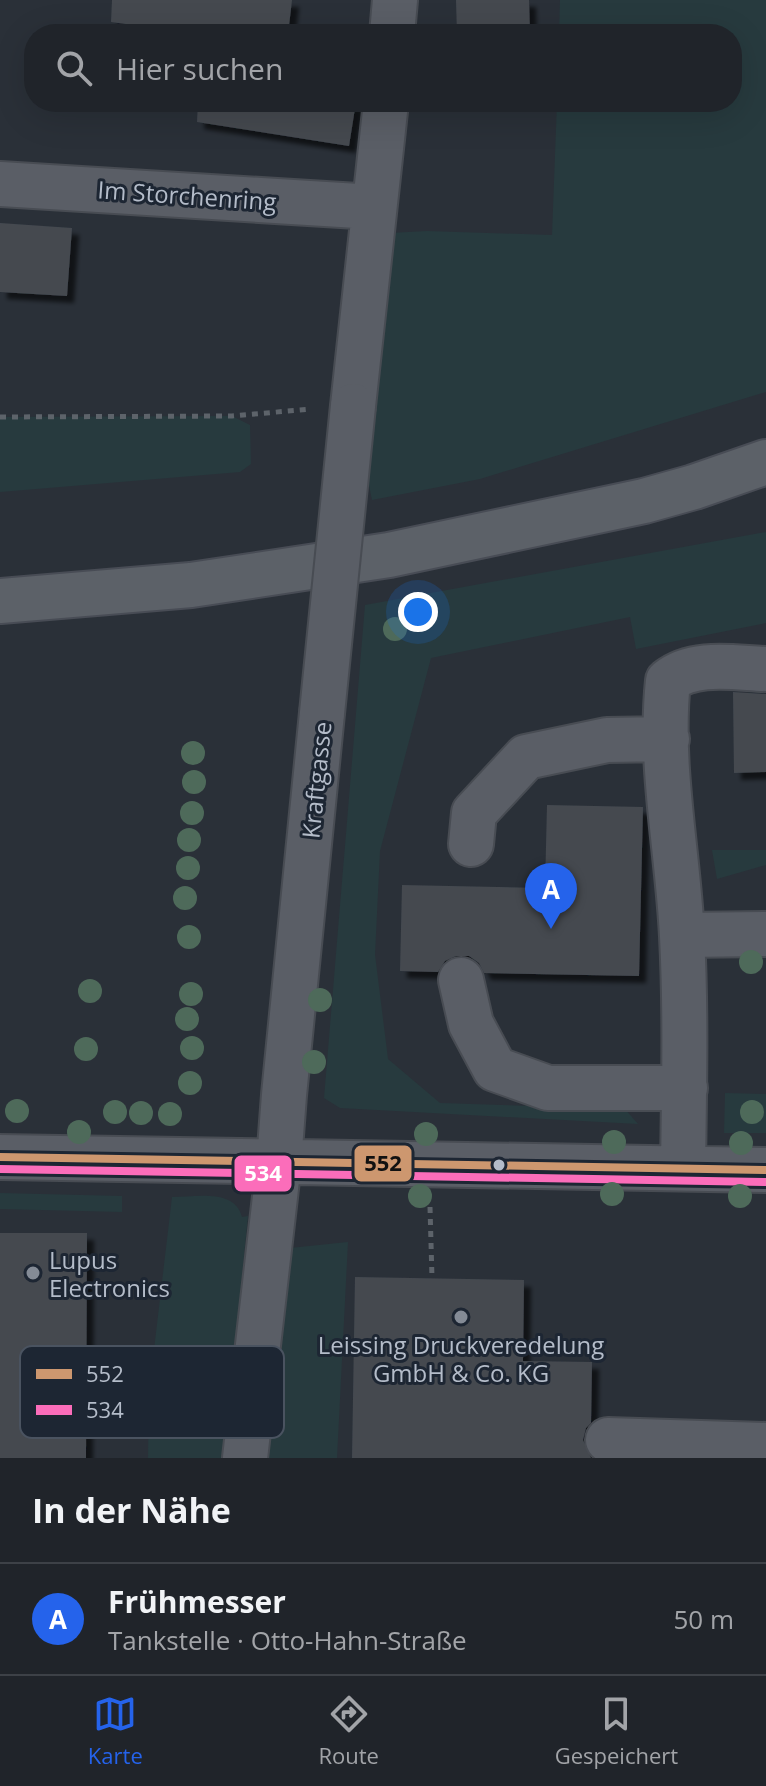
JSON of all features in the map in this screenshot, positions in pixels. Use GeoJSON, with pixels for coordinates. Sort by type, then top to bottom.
{"type":"FeatureCollection","features":[{"type":"Feature","properties":{"kind":"main road"},"geometry":{"type":"LineString","coordinates":[[0,601],[191,585],[389,555],[644,501],[766,462]]}},
{"type":"Feature","properties":{"kind":"main road"},"geometry":{"type":"LineString","coordinates":[[694,487],[766,490]]}},
{"type":"Feature","properties":{"kind":"street"},"geometry":{"type":"LineString","coordinates":[[393,24],[395,0]]}},
{"type":"Feature","properties":{"kind":"street","name":"Kraftgasse"},"geometry":{"type":"LineString","coordinates":[[258,1346],[385,112]]}},
{"type":"Feature","properties":{"kind":"street","name":"Im Storchenring"},"geometry":{"type":"LineString","coordinates":[[0,184],[374,207]]}},
{"type":"Feature","properties":{"kind":"street"},"geometry":{"type":"LineString","coordinates":[[683,1168],[682,935],[665,708],[668,681],[680,671],[699,668],[766,669]]}},
{"type":"Feature","properties":{"kind":"street"},"geometry":{"type":"LineString","coordinates":[[471,844],[474,813],[526,757],[607,740],[667,739]]}},
{"type":"Feature","properties":{"kind":"street"},"geometry":{"type":"LineString","coordinates":[[682,935],[748,934],[766,908]]}},
{"type":"Feature","properties":{"kind":"street"},"geometry":{"type":"LineString","coordinates":[[461,980],[471,1024],[495,1069],[548,1088],[685,1088]]}},
{"type":"Feature","properties":{"kind":"street"},"geometry":{"type":"LineString","coordinates":[[0,1157],[766,1170]]}},
{"type":"Feature","properties":{"kind":"street","name":"Kraftgasse"},"geometry":{"type":"LineString","coordinates":[[245,1458],[247,1438]]}},
{"type":"Feature","properties":{"kind":"street"},"geometry":{"type":"LineString","coordinates":[[608,1440],[766,1445]]}},
{"type":"Feature","properties":{"kind":"path"},"geometry":{"type":"LineString","coordinates":[[0,417],[232,416],[353,406]]}},
{"type":"Feature","properties":{"kind":"path"},"geometry":{"type":"LineString","coordinates":[[430,1202],[432,1278]]}},
{"type":"Feature","properties":{"kind":"green space"},"geometry":{"type":"Polygon","coordinates":[[[560,0],[766,0],[766,392],[480,479],[372,500],[353,406],[371,234],[427,231],[552,235],[557,112],[742,112],[742,24],[559,24],[560,0]]]}},
{"type":"Feature","properties":{"kind":"green space"},"geometry":{"type":"Polygon","coordinates":[[[232,416],[250,425],[251,464],[240,472],[0,492],[0,417],[232,416]]]}},
{"type":"Feature","properties":{"kind":"green space"},"geometry":{"type":"Polygon","coordinates":[[[766,532],[766,623],[636,649],[630,617],[431,658],[380,851],[375,955],[388,1059],[440,1103],[625,1109],[638,1124],[340,1108],[324,1098],[365,605],[766,532]]]}},
{"type":"Feature","properties":{"kind":"green space"},"geometry":{"type":"Polygon","coordinates":[[[712,850],[766,850],[766,865],[717,879],[712,850]]]}},
{"type":"Feature","properties":{"kind":"green space"},"geometry":{"type":"Polygon","coordinates":[[[725,1093],[766,1094],[766,1133],[724,1133],[725,1093]]]}},
{"type":"Feature","properties":{"kind":"green space"},"geometry":{"type":"Polygon","coordinates":[[[0,1193],[122,1196],[122,1212],[0,1209],[0,1193]]]}},
{"type":"Feature","properties":{"kind":"green space"},"geometry":{"type":"Polygon","coordinates":[[[172,1197],[223,1198],[238,1208],[242,1217],[248,1216],[235,1346],[154,1346],[172,1197]]]}},
{"type":"Feature","properties":{"kind":"green space"},"geometry":{"type":"Polygon","coordinates":[[[348,1242],[337,1458],[265,1458],[267,1438],[284,1438],[284,1346],[278,1346],[290,1248],[348,1242]]]}},
{"type":"Feature","properties":{"kind":"green space"},"geometry":{"type":"Polygon","coordinates":[[[148,1438],[226,1438],[224,1458],[148,1458],[148,1438]]]}},
{"type":"Feature","properties":{"kind":"building"},"geometry":{"type":"Polygon","coordinates":[[[112,0],[292,0],[289,24],[111,22],[112,0]]]}},
{"type":"Feature","properties":{"kind":"building"},"geometry":{"type":"Polygon","coordinates":[[[456,0],[529,0],[530,24],[457,24],[456,0]]]}},
{"type":"Feature","properties":{"kind":"building"},"geometry":{"type":"Polygon","coordinates":[[[198,112],[354,112],[349,146],[197,122],[198,112]]]}},
{"type":"Feature","properties":{"kind":"building"},"geometry":{"type":"Polygon","coordinates":[[[0,223],[72,228],[67,296],[0,292],[0,223]]]}},
{"type":"Feature","properties":{"kind":"building"},"geometry":{"type":"Polygon","coordinates":[[[733,692],[766,694],[766,772],[734,773],[733,692]]]}},
{"type":"Feature","properties":{"kind":"building"},"geometry":{"type":"Polygon","coordinates":[[[547,805],[643,807],[639,976],[484,973],[479,963],[469,956],[456,956],[445,961],[438,972],[400,971],[402,885],[545,888],[547,805]]]}},
{"type":"Feature","properties":{"kind":"building"},"geometry":{"type":"Polygon","coordinates":[[[0,1233],[87,1233],[86,1346],[20,1346],[20,1438],[86,1438],[86,1458],[0,1458],[0,1233]]]}},
{"type":"Feature","properties":{"kind":"building"},"geometry":{"type":"Polygon","coordinates":[[[355,1277],[524,1280],[523,1361],[592,1362],[591,1423],[583,1440],[591,1458],[352,1458],[355,1277]]]}},
{"type":"Feature","properties":{"kind":"transit line","name":"552"},"geometry":{"type":"LineString","coordinates":[[0,1157],[766,1170]]}},
{"type":"Feature","properties":{"kind":"transit line","name":"534"},"geometry":{"type":"LineString","coordinates":[[0,1169],[766,1182]]}},
{"type":"Feature","properties":{"kind":"place","name":"Frühmesser"},"geometry":{"type":"Point","coordinates":[551,929]}},
{"type":"Feature","properties":{"kind":"place","name":"Lupus Electronics"},"geometry":{"type":"Point","coordinates":[33,1273]}},
{"type":"Feature","properties":{"kind":"place","name":"Leissing Druckveredelung GmbH & Co. KG"},"geometry":{"type":"Point","coordinates":[461,1317]}}]}
